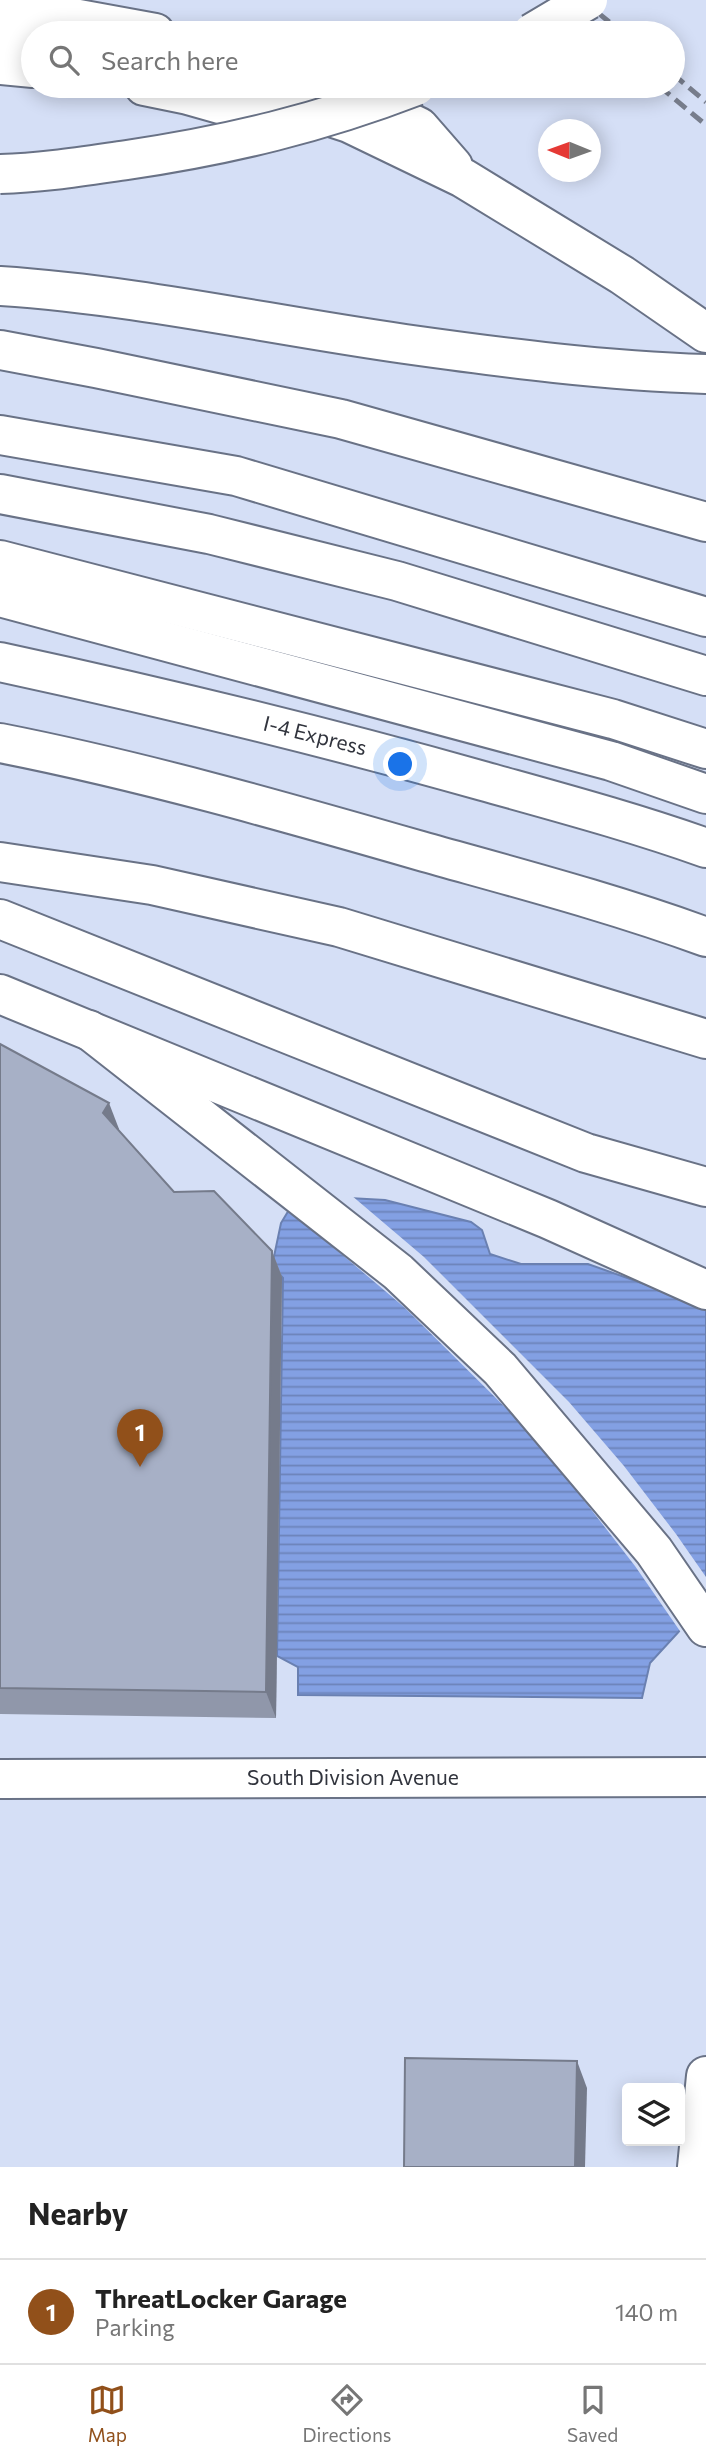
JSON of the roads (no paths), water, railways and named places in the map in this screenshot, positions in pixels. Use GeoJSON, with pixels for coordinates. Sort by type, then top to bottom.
{"type":"FeatureCollection","features":[{"type":"Feature","properties":{"kind":"main road"},"geometry":{"type":"LineString","coordinates":[[553,21],[589,0]]}},
{"type":"Feature","properties":{"kind":"main road"},"geometry":{"type":"LineString","coordinates":[[0,9],[46,13],[90,21]]}},
{"type":"Feature","properties":{"kind":"main road"},"geometry":{"type":"LineString","coordinates":[[0,36],[21,40]]}},
{"type":"Feature","properties":{"kind":"main road"},"geometry":{"type":"LineString","coordinates":[[0,65],[21,67]]}},
{"type":"Feature","properties":{"kind":"main road"},"geometry":{"type":"LineString","coordinates":[[198,98],[277,121],[403,174],[463,178]]}},
{"type":"Feature","properties":{"kind":"main road"},"geometry":{"type":"LineString","coordinates":[[273,98],[349,123],[463,178],[622,275],[706,333]]}},
{"type":"Feature","properties":{"kind":"main road"},"geometry":{"type":"LineString","coordinates":[[359,98],[419,127],[463,178]]}},
{"type":"Feature","properties":{"kind":"main road"},"geometry":{"type":"LineString","coordinates":[[0,174],[38,173],[199,149],[280,131],[386,98]]}},
{"type":"Feature","properties":{"kind":"main road"},"geometry":{"type":"LineString","coordinates":[[0,286],[104,296],[404,344],[645,372],[706,374]]}},
{"type":"Feature","properties":{"kind":"main road"},"geometry":{"type":"LineString","coordinates":[[0,351],[96,368],[341,419],[706,522]]}},
{"type":"Feature","properties":{"kind":"main road"},"geometry":{"type":"LineString","coordinates":[[0,435],[236,475],[706,617]]}},
{"type":"Feature","properties":{"kind":"main road"},"geometry":{"type":"LineString","coordinates":[[0,494],[209,534],[397,581],[706,676]]}},
{"type":"Feature","properties":{"kind":"main road"},"geometry":{"type":"LineString","coordinates":[[0,560],[613,719],[706,749]]}},
{"type":"Feature","properties":{"kind":"main road"},"geometry":{"type":"LineString","coordinates":[[0,597],[611,761],[706,794]]}},
{"type":"Feature","properties":{"kind":"main road","name":"I-4 Express"},"geometry":{"type":"LineString","coordinates":[[0,662],[109,685],[373,750],[640,825],[706,848]]}},
{"type":"Feature","properties":{"kind":"main road"},"geometry":{"type":"LineString","coordinates":[[0,743],[91,761],[353,831],[648,916],[706,937]]}},
{"type":"Feature","properties":{"kind":"main road"},"geometry":{"type":"LineString","coordinates":[[0,862],[152,885],[339,927],[706,1039]]}},
{"type":"Feature","properties":{"kind":"main road"},"geometry":{"type":"LineString","coordinates":[[0,919],[586,1153],[706,1186]]}},
{"type":"Feature","properties":{"kind":"main road"},"geometry":{"type":"LineString","coordinates":[[0,994],[548,1219],[706,1290]]}},
{"type":"Feature","properties":{"kind":"main road"},"geometry":{"type":"LineString","coordinates":[[89,1030],[398,1272],[500,1369],[653,1551],[706,1626]]}},
{"type":"Feature","properties":{"kind":"main road","name":"South Division Avenue"},"geometry":{"type":"LineString","coordinates":[[0,1779],[706,1777]]}},
{"type":"Feature","properties":{"kind":"main road"},"geometry":{"type":"LineString","coordinates":[[696,2167],[706,2076]]}},
{"type":"Feature","properties":{"kind":"water"},"geometry":{"type":"Polygon","coordinates":[[[312,1196],[385,1200],[471,1222],[482,1230],[490,1254],[521,1264],[588,1264],[706,1306],[706,1602],[650,1663],[642,1698],[298,1695],[298,1667],[277,1656],[283,1278],[272,1266],[281,1223],[295,1200],[312,1196]]]}},
{"type":"Feature","properties":{"kind":"railway"},"geometry":{"type":"LineString","coordinates":[[550,0],[577,21]]}},
{"type":"Feature","properties":{"kind":"railway"},"geometry":{"type":"LineString","coordinates":[[582,0],[608,21]]}},
{"type":"Feature","properties":{"kind":"railway"},"geometry":{"type":"LineString","coordinates":[[685,84],[706,102]]}},
{"type":"Feature","properties":{"kind":"railway"},"geometry":{"type":"LineString","coordinates":[[673,98],[706,125]]}},
{"type":"Feature","properties":{"kind":"place","name":"ThreatLocker Garage"},"geometry":{"type":"Point","coordinates":[140,1467]}}]}
